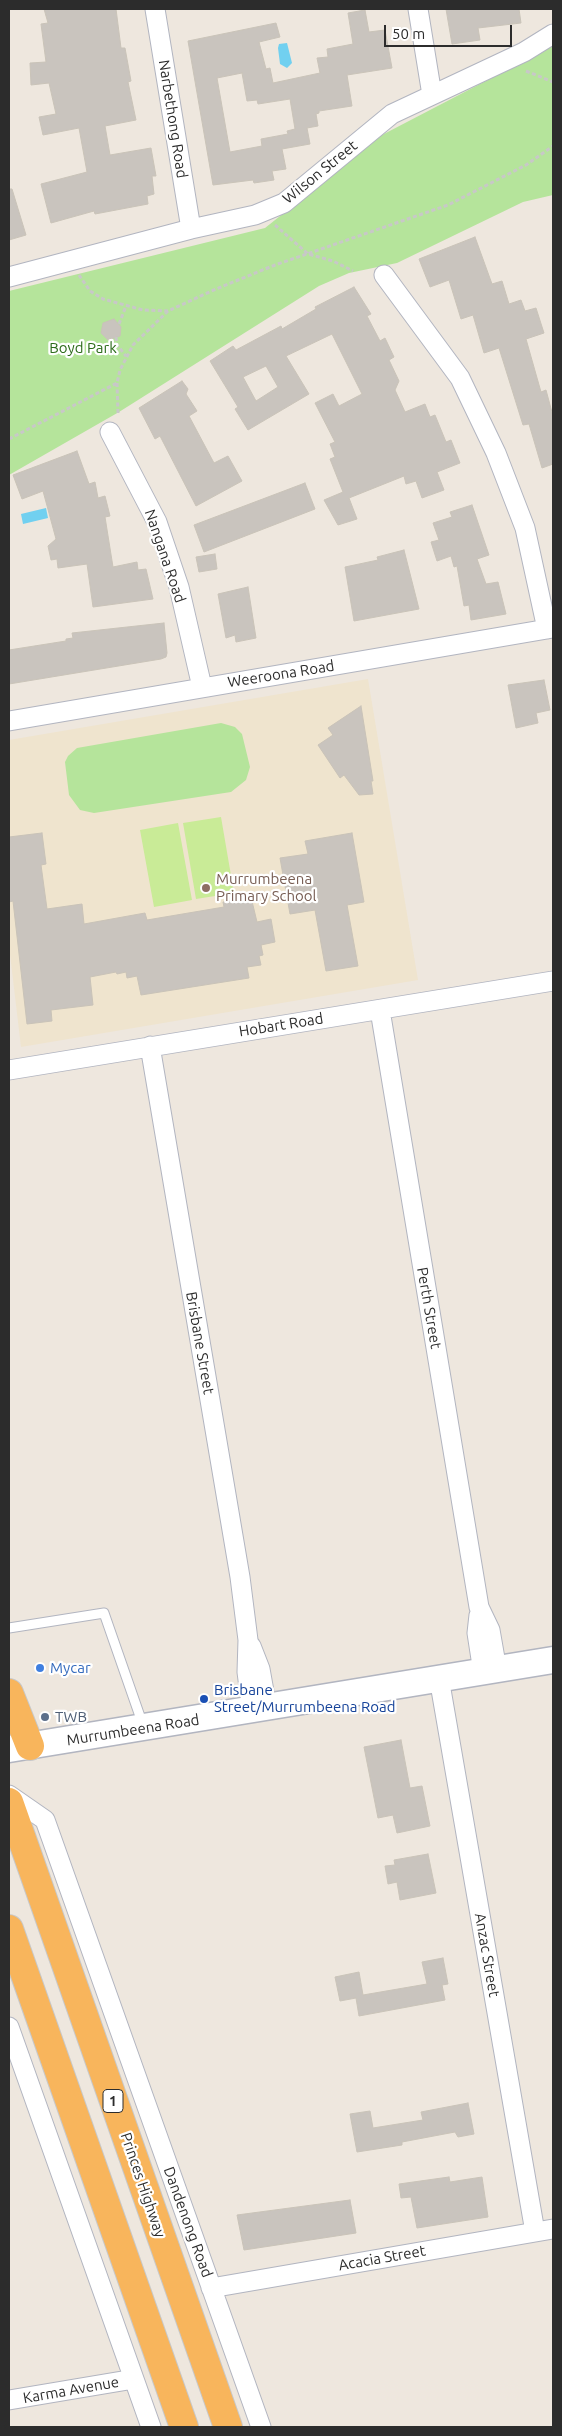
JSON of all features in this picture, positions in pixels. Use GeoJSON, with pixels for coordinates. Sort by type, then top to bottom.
{"type":"FeatureCollection","features":[{"type":"Feature","properties":{"kind":"highway"},"geometry":{"type":"LineString","coordinates":[[9,1693],[20,1748]]}},
{"type":"Feature","properties":{"kind":"highway","name":"Princes Highway"},"geometry":{"type":"LineString","coordinates":[[9,1802],[228,2427]]}},
{"type":"Feature","properties":{"kind":"highway"},"geometry":{"type":"LineString","coordinates":[[9,1929],[184,2427]]}},
{"type":"Feature","properties":{"kind":"main road","name":"Murrumbeena Road"},"geometry":{"type":"LineString","coordinates":[[20,1748],[553,1660]]}},
{"type":"Feature","properties":{"kind":"street","name":"Narbethong Road"},"geometry":{"type":"LineString","coordinates":[[155,9],[191,229]]}},
{"type":"Feature","properties":{"kind":"street"},"geometry":{"type":"LineString","coordinates":[[418,9],[432,95]]}},
{"type":"Feature","properties":{"kind":"street","name":"Wilson Street"},"geometry":{"type":"LineString","coordinates":[[9,277],[261,212],[284,203],[392,114],[504,61],[553,34]]}},
{"type":"Feature","properties":{"kind":"street"},"geometry":{"type":"LineString","coordinates":[[384,275],[460,378],[496,453],[525,528],[550,628]]}},
{"type":"Feature","properties":{"kind":"street","name":"Nangana Road"},"geometry":{"type":"LineString","coordinates":[[110,432],[157,522],[179,587],[202,687]]}},
{"type":"Feature","properties":{"kind":"street","name":"Weeroona Road"},"geometry":{"type":"LineString","coordinates":[[9,721],[550,628]]}},
{"type":"Feature","properties":{"kind":"street","name":"Hobart Road"},"geometry":{"type":"LineString","coordinates":[[9,1070],[553,981]]}},
{"type":"Feature","properties":{"kind":"street","name":"Perth Street"},"geometry":{"type":"LineString","coordinates":[[380,1010],[479,1607],[490,1630],[490,1671]]}},
{"type":"Feature","properties":{"kind":"street","name":"Brisbane Street"},"geometry":{"type":"LineString","coordinates":[[150,1046],[248,1640],[260,1669],[259,1710]]}},
{"type":"Feature","properties":{"kind":"street","name":"Anzac Street"},"geometry":{"type":"LineString","coordinates":[[439,1678],[544,2231]]}},
{"type":"Feature","properties":{"kind":"street","name":"Dandenong Road"},"geometry":{"type":"LineString","coordinates":[[9,1795],[45,1820],[261,2427]]}},
{"type":"Feature","properties":{"kind":"street"},"geometry":{"type":"LineString","coordinates":[[92,2041],[114,2017]]}},
{"type":"Feature","properties":{"kind":"street"},"geometry":{"type":"LineString","coordinates":[[9,2027],[16,2066],[151,2427]]}},
{"type":"Feature","properties":{"kind":"street","name":"Acacia Street"},"geometry":{"type":"LineString","coordinates":[[211,2288],[544,2231]]}},
{"type":"Feature","properties":{"kind":"street","name":"Karma Avenue"},"geometry":{"type":"LineString","coordinates":[[9,2400],[134,2379]]}},
{"type":"Feature","properties":{"kind":"lane"},"geometry":{"type":"LineString","coordinates":[[9,1628],[104,1614],[144,1728]]}},
{"type":"Feature","properties":{"kind":"path"},"geometry":{"type":"LineString","coordinates":[[504,61],[553,82]]}},
{"type":"Feature","properties":{"kind":"path"},"geometry":{"type":"LineString","coordinates":[[118,413],[117,383],[126,356],[133,345],[168,312],[216,289],[308,254],[448,205],[526,165],[553,146]]}},
{"type":"Feature","properties":{"kind":"path"},"geometry":{"type":"LineString","coordinates":[[261,212],[308,254],[333,261],[353,271]]}},
{"type":"Feature","properties":{"kind":"path"},"geometry":{"type":"LineString","coordinates":[[71,261],[81,280],[90,291],[103,299],[126,306],[168,312]]}},
{"type":"Feature","properties":{"kind":"path"},"geometry":{"type":"LineString","coordinates":[[119,324],[126,306]]}},
{"type":"Feature","properties":{"kind":"path"},"geometry":{"type":"LineString","coordinates":[[116,337],[117,345],[126,356]]}},
{"type":"Feature","properties":{"kind":"path"},"geometry":{"type":"LineString","coordinates":[[9,440],[117,383]]}},
{"type":"Feature","properties":{"kind":"shaded area","name":"Murrumbeena Primary School"},"geometry":{"type":"Polygon","coordinates":[[[368,679],[418,980],[21,1047],[9,946],[9,740],[368,679]]]}},
{"type":"Feature","properties":{"kind":"green space","name":"Boyd Park"},"geometry":{"type":"Polygon","coordinates":[[[553,46],[553,195],[523,202],[397,263],[349,273],[319,286],[119,412],[9,475],[9,291],[265,228],[382,135],[553,46]]]}},
{"type":"Feature","properties":{"kind":"green space"},"geometry":{"type":"Polygon","coordinates":[[[221,723],[235,727],[242,734],[250,767],[246,780],[231,792],[94,813],[80,810],[69,795],[65,762],[68,756],[77,748],[221,723]]]}},
{"type":"Feature","properties":{"kind":"green space"},"geometry":{"type":"Polygon","coordinates":[[[221,817],[234,893],[196,899],[183,823],[221,817]]]}},
{"type":"Feature","properties":{"kind":"green space"},"geometry":{"type":"Polygon","coordinates":[[[178,823],[192,900],[154,907],[140,830],[178,823]]]}},
{"type":"Feature","properties":{"kind":"water"},"geometry":{"type":"Polygon","coordinates":[[[287,43],[292,63],[287,68],[280,64],[278,48],[279,44],[287,43]]]}},
{"type":"Feature","properties":{"kind":"water"},"geometry":{"type":"Polygon","coordinates":[[[46,508],[48,518],[23,524],[21,514],[46,508]]]}},
{"type":"Feature","properties":{"kind":"building"},"geometry":{"type":"Polygon","coordinates":[[[44,9],[116,9],[121,48],[125,48],[131,81],[128,82],[136,120],[105,126],[110,155],[151,148],[156,176],[152,176],[154,194],[147,196],[148,204],[95,214],[94,211],[51,223],[41,184],[87,172],[79,128],[43,135],[39,117],[56,114],[49,83],[31,85],[30,63],[46,62],[41,24],[48,23],[44,9]]]}},
{"type":"Feature","properties":{"kind":"building"},"geometry":{"type":"Polygon","coordinates":[[[446,9],[519,9],[521,23],[478,28],[480,40],[452,44],[446,9]]]}},
{"type":"Feature","properties":{"kind":"building"},"geometry":{"type":"Polygon","coordinates":[[[365,10],[369,32],[385,30],[392,68],[347,75],[352,106],[319,111],[316,114],[318,126],[307,128],[310,144],[282,149],[286,169],[272,171],[274,180],[254,183],[253,180],[213,185],[188,41],[276,23],[280,37],[259,42],[266,69],[270,68],[273,83],[320,73],[317,58],[328,57],[327,49],[353,44],[348,13],[365,10]],[[242,73],[217,78],[230,152],[262,146],[261,139],[288,134],[287,131],[295,129],[290,99],[258,104],[257,100],[247,101],[242,73]]]}},
{"type":"Feature","properties":{"kind":"building"},"geometry":{"type":"Polygon","coordinates":[[[9,189],[12,189],[26,235],[9,240],[9,189]]]}},
{"type":"Feature","properties":{"kind":"building"},"geometry":{"type":"Polygon","coordinates":[[[475,237],[492,284],[502,281],[509,304],[521,300],[525,311],[536,308],[544,333],[526,339],[541,392],[546,390],[553,416],[553,464],[542,468],[529,424],[523,425],[499,348],[484,353],[473,315],[461,319],[449,280],[430,287],[419,259],[475,237]]]}},
{"type":"Feature","properties":{"kind":"building"},"geometry":{"type":"Polygon","coordinates":[[[354,287],[371,314],[367,316],[380,341],[385,338],[394,357],[389,360],[399,381],[395,390],[405,412],[425,404],[430,417],[435,415],[446,442],[451,440],[460,463],[437,472],[444,490],[422,498],[416,481],[406,484],[404,476],[349,498],[357,519],[338,525],[324,500],[343,492],[330,459],[335,457],[330,444],[335,442],[315,403],[333,394],[339,406],[362,394],[332,334],[286,356],[309,394],[248,430],[235,409],[238,407],[210,361],[233,346],[236,350],[281,326],[282,329],[316,309],[315,307],[354,287]],[[266,366],[243,377],[256,401],[278,387],[266,366]]]}},
{"type":"Feature","properties":{"kind":"building"},"geometry":{"type":"Polygon","coordinates":[[[114,319],[121,327],[120,336],[108,340],[101,333],[103,323],[114,319]]]}},
{"type":"Feature","properties":{"kind":"building"},"geometry":{"type":"Polygon","coordinates":[[[182,381],[188,389],[186,394],[197,411],[189,416],[214,463],[228,456],[242,481],[196,506],[160,436],[155,439],[139,408],[182,381]]]}},
{"type":"Feature","properties":{"kind":"building"},"geometry":{"type":"Polygon","coordinates":[[[77,451],[89,484],[95,482],[98,498],[105,496],[110,516],[105,517],[113,567],[137,562],[138,570],[146,569],[153,599],[93,607],[87,564],[58,568],[57,559],[51,560],[48,546],[56,539],[43,491],[22,499],[13,475],[77,451]]]}},
{"type":"Feature","properties":{"kind":"building"},"geometry":{"type":"Polygon","coordinates":[[[305,483],[315,509],[204,552],[194,525],[305,483]]]}},
{"type":"Feature","properties":{"kind":"building"},"geometry":{"type":"Polygon","coordinates":[[[472,505],[489,555],[477,559],[486,584],[498,582],[506,614],[471,620],[469,605],[464,606],[457,566],[454,567],[451,556],[437,561],[431,542],[439,540],[433,523],[452,517],[450,512],[472,505]]]}},
{"type":"Feature","properties":{"kind":"building"},"geometry":{"type":"Polygon","coordinates":[[[404,550],[419,609],[354,621],[345,567],[378,560],[377,557],[404,550]]]}},
{"type":"Feature","properties":{"kind":"building"},"geometry":{"type":"Polygon","coordinates":[[[215,554],[217,569],[199,572],[196,557],[215,554]]]}},
{"type":"Feature","properties":{"kind":"building"},"geometry":{"type":"Polygon","coordinates":[[[248,587],[256,638],[236,642],[235,635],[226,638],[218,594],[248,587]]]}},
{"type":"Feature","properties":{"kind":"building"},"geometry":{"type":"Polygon","coordinates":[[[164,623],[167,653],[166,657],[161,659],[9,684],[9,650],[66,641],[66,639],[73,638],[72,633],[164,623]]]}},
{"type":"Feature","properties":{"kind":"building"},"geometry":{"type":"Polygon","coordinates":[[[544,680],[550,710],[536,713],[538,723],[516,728],[508,685],[544,680]]]}},
{"type":"Feature","properties":{"kind":"building"},"geometry":{"type":"Polygon","coordinates":[[[361,706],[373,781],[371,781],[373,794],[359,795],[344,775],[340,778],[318,745],[333,735],[328,728],[361,706]]]}},
{"type":"Feature","properties":{"kind":"building"},"geometry":{"type":"Polygon","coordinates":[[[42,833],[46,864],[41,865],[47,909],[82,904],[84,924],[145,913],[147,920],[224,907],[223,902],[251,897],[257,922],[271,919],[275,942],[261,945],[263,955],[259,956],[261,965],[247,967],[249,978],[141,995],[137,976],[127,978],[126,972],[90,977],[93,1005],[51,1010],[52,1021],[27,1024],[13,901],[9,902],[9,837],[42,833]]]}},
{"type":"Feature","properties":{"kind":"building"},"geometry":{"type":"Polygon","coordinates":[[[352,833],[364,902],[347,905],[358,966],[326,971],[315,910],[290,914],[280,858],[308,854],[305,841],[352,833]]]}},
{"type":"Feature","properties":{"kind":"building"},"geometry":{"type":"Polygon","coordinates":[[[401,1740],[410,1788],[422,1786],[430,1826],[397,1833],[393,1815],[378,1818],[364,1747],[401,1740]]]}},
{"type":"Feature","properties":{"kind":"building"},"geometry":{"type":"Polygon","coordinates":[[[428,1854],[436,1893],[400,1900],[397,1882],[388,1884],[385,1866],[395,1865],[394,1860],[428,1854]]]}},
{"type":"Feature","properties":{"kind":"building"},"geometry":{"type":"Polygon","coordinates":[[[443,1958],[448,1984],[442,1985],[445,2000],[359,2016],[356,1998],[340,2001],[335,1977],[359,1972],[363,1995],[427,1984],[422,1962],[443,1958]]]}},
{"type":"Feature","properties":{"kind":"building"},"geometry":{"type":"Polygon","coordinates":[[[468,2103],[474,2134],[458,2137],[455,2132],[402,2142],[402,2145],[357,2152],[350,2114],[370,2111],[373,2128],[423,2120],[421,2112],[468,2103]]]}},
{"type":"Feature","properties":{"kind":"building"},"geometry":{"type":"Polygon","coordinates":[[[449,2177],[450,2182],[482,2177],[488,2217],[417,2228],[411,2197],[401,2198],[399,2184],[449,2177]]]}},
{"type":"Feature","properties":{"kind":"building"},"geometry":{"type":"Polygon","coordinates":[[[350,2200],[356,2233],[244,2250],[237,2215],[350,2200]]]}},
{"type":"Feature","properties":{"kind":"place","name":"Murrumbeena Primary School"},"geometry":{"type":"Point","coordinates":[206,888]}},
{"type":"Feature","properties":{"kind":"place","name":"Mycar"},"geometry":{"type":"Point","coordinates":[40,1668]}},
{"type":"Feature","properties":{"kind":"place","name":"Brisbane Street/Murrumbeena Road"},"geometry":{"type":"Point","coordinates":[204,1699]}},
{"type":"Feature","properties":{"kind":"place","name":"TWB"},"geometry":{"type":"Point","coordinates":[45,1717]}}]}
